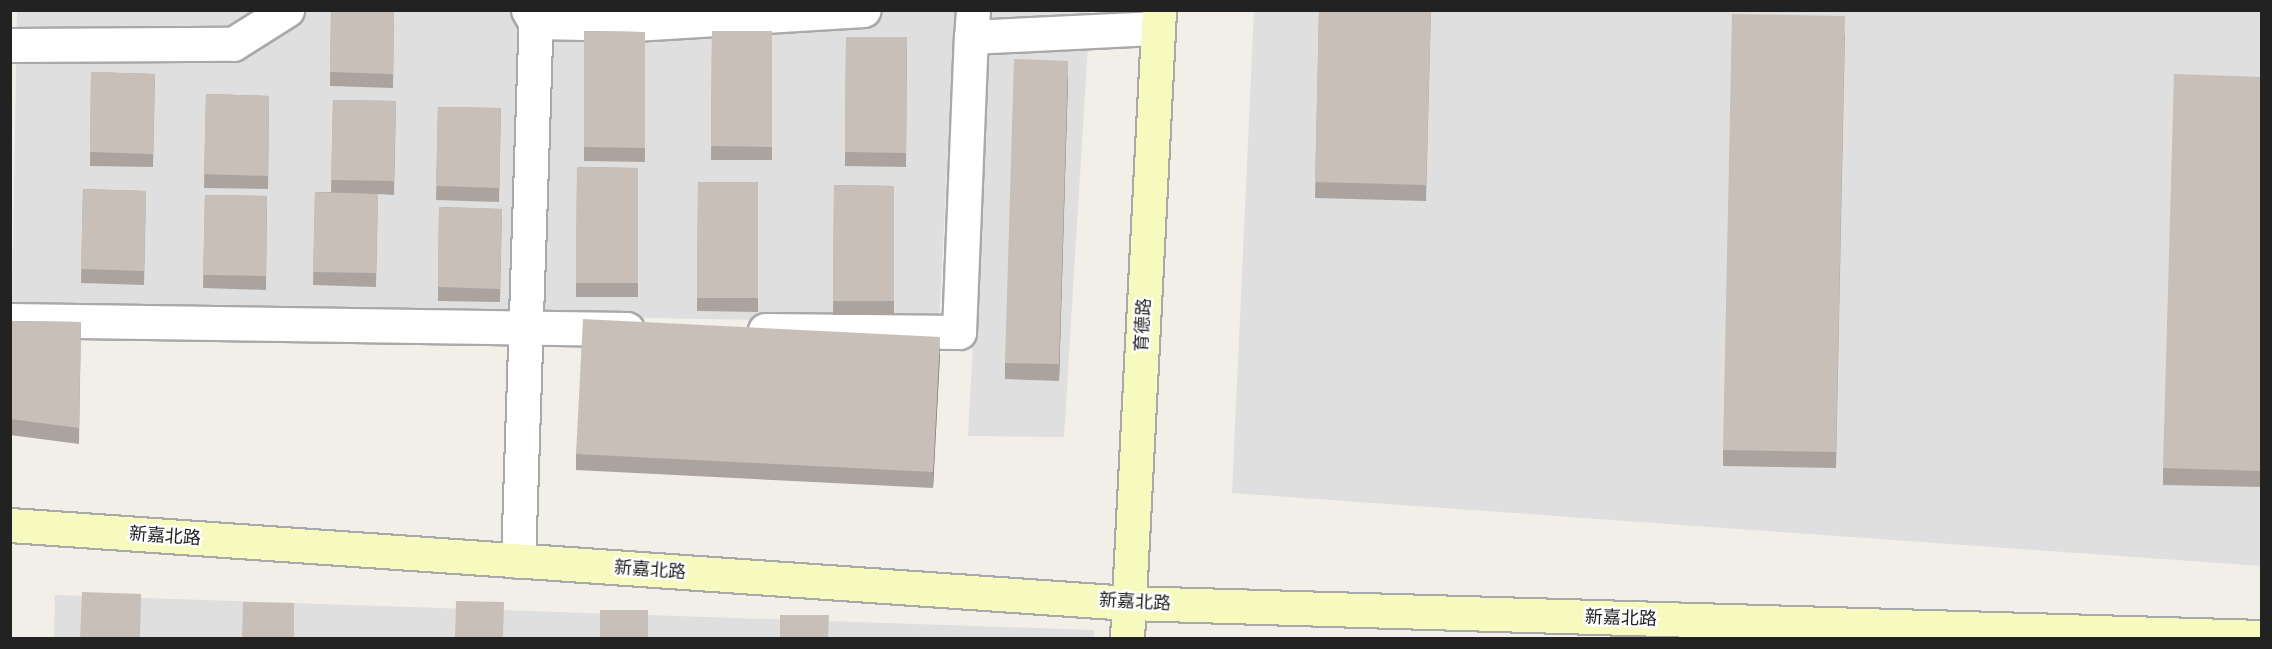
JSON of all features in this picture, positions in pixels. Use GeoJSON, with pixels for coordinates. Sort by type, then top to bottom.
{"type":"FeatureCollection","features":[{"type":"Feature","properties":{"kind":"street"},"geometry":{"type":"LineString","coordinates":[[10,45],[233,44],[287,10]]}},
{"type":"Feature","properties":{"kind":"street"},"geometry":{"type":"LineString","coordinates":[[518,561],[533,14],[634,24],[864,10]]}},
{"type":"Feature","properties":{"kind":"street"},"geometry":{"type":"LineString","coordinates":[[735,330],[959,332],[972,24],[1159,19]]}},
{"type":"Feature","properties":{"kind":"street","name":"育德路"},"geometry":{"type":"LineString","coordinates":[[1127,639],[1159,19]]}},
{"type":"Feature","properties":{"kind":"street"},"geometry":{"type":"LineString","coordinates":[[10,320],[652,329]]}},
{"type":"Feature","properties":{"kind":"street","name":"新嘉北路"},"geometry":{"type":"LineString","coordinates":[[10,525],[1129,603],[2262,637]]}},
{"type":"Feature","properties":{"kind":"shaded area"},"geometry":{"type":"Polygon","coordinates":[[[17,11],[955,11],[939,323],[12,307],[17,11]]]}},
{"type":"Feature","properties":{"kind":"shaded area"},"geometry":{"type":"Polygon","coordinates":[[[991,11],[1090,11],[1064,437],[968,436],[991,11]]]}},
{"type":"Feature","properties":{"kind":"shaded area"},"geometry":{"type":"Polygon","coordinates":[[[1254,11],[2261,11],[2261,566],[1232,493],[1254,11]]]}},
{"type":"Feature","properties":{"kind":"shaded area"},"geometry":{"type":"Polygon","coordinates":[[[55,595],[1094,630],[1094,638],[54,638],[55,595]]]}},
{"type":"Feature","properties":{"kind":"building"},"geometry":{"type":"Polygon","coordinates":[[[331,10],[394,10],[393,74],[330,72],[331,10]]]}},
{"type":"Feature","properties":{"kind":"building"},"geometry":{"type":"Polygon","coordinates":[[[1319,10],[1431,10],[1426,185],[1315,182],[1319,10]]]}},
{"type":"Feature","properties":{"kind":"building"},"geometry":{"type":"Polygon","coordinates":[[[1732,14],[1845,16],[1836,452],[1723,450],[1732,14]]]}},
{"type":"Feature","properties":{"kind":"building"},"geometry":{"type":"Polygon","coordinates":[[[584,31],[645,32],[645,148],[584,147],[584,31]]]}},
{"type":"Feature","properties":{"kind":"building"},"geometry":{"type":"Polygon","coordinates":[[[712,31],[772,31],[772,147],[711,146],[712,31]]]}},
{"type":"Feature","properties":{"kind":"building"},"geometry":{"type":"Polygon","coordinates":[[[846,37],[907,37],[906,153],[845,152],[846,37]]]}},
{"type":"Feature","properties":{"kind":"building"},"geometry":{"type":"Polygon","coordinates":[[[1014,59],[1068,61],[1059,364],[1005,363],[1014,59]]]}},
{"type":"Feature","properties":{"kind":"building"},"geometry":{"type":"Polygon","coordinates":[[[91,72],[155,74],[153,154],[90,152],[91,72]]]}},
{"type":"Feature","properties":{"kind":"building"},"geometry":{"type":"Polygon","coordinates":[[[2174,74],[2262,77],[2262,471],[2163,468],[2174,74]]]}},
{"type":"Feature","properties":{"kind":"building"},"geometry":{"type":"Polygon","coordinates":[[[206,94],[269,96],[268,176],[204,174],[206,94]]]}},
{"type":"Feature","properties":{"kind":"building"},"geometry":{"type":"Polygon","coordinates":[[[333,100],[396,101],[394,181],[331,180],[333,100]]]}},
{"type":"Feature","properties":{"kind":"building"},"geometry":{"type":"Polygon","coordinates":[[[438,107],[501,108],[499,188],[436,186],[438,107]]]}},
{"type":"Feature","properties":{"kind":"building"},"geometry":{"type":"Polygon","coordinates":[[[577,167],[638,168],[638,283],[576,283],[577,167]]]}},
{"type":"Feature","properties":{"kind":"building"},"geometry":{"type":"Polygon","coordinates":[[[698,182],[758,182],[758,298],[697,298],[698,182]]]}},
{"type":"Feature","properties":{"kind":"building"},"geometry":{"type":"Polygon","coordinates":[[[834,185],[894,186],[894,301],[833,301],[834,185]]]}},
{"type":"Feature","properties":{"kind":"building"},"geometry":{"type":"Polygon","coordinates":[[[83,189],[146,191],[144,271],[81,269],[83,189]]]}},
{"type":"Feature","properties":{"kind":"building"},"geometry":{"type":"Polygon","coordinates":[[[315,192],[378,194],[376,273],[313,272],[315,192]]]}},
{"type":"Feature","properties":{"kind":"building"},"geometry":{"type":"Polygon","coordinates":[[[205,195],[267,196],[266,276],[203,275],[205,195]]]}},
{"type":"Feature","properties":{"kind":"building"},"geometry":{"type":"Polygon","coordinates":[[[439,207],[502,209],[500,289],[438,287],[439,207]]]}},
{"type":"Feature","properties":{"kind":"building"},"geometry":{"type":"Polygon","coordinates":[[[583,319],[940,337],[933,472],[576,454],[583,319]]]}},
{"type":"Feature","properties":{"kind":"building"},"geometry":{"type":"Polygon","coordinates":[[[10,321],[81,322],[79,428],[10,419],[10,321]]]}},
{"type":"Feature","properties":{"kind":"building"},"geometry":{"type":"Polygon","coordinates":[[[82,592],[141,594],[140,639],[80,639],[82,592]]]}},
{"type":"Feature","properties":{"kind":"building"},"geometry":{"type":"Polygon","coordinates":[[[456,601],[504,602],[503,639],[455,639],[456,601]]]}},
{"type":"Feature","properties":{"kind":"building"},"geometry":{"type":"Polygon","coordinates":[[[243,602],[294,603],[294,639],[242,639],[243,602]]]}},
{"type":"Feature","properties":{"kind":"building"},"geometry":{"type":"Polygon","coordinates":[[[600,610],[648,610],[648,639],[600,639],[600,610]]]}},
{"type":"Feature","properties":{"kind":"building"},"geometry":{"type":"Polygon","coordinates":[[[780,615],[829,615],[828,639],[780,639],[780,615]]]}}]}
